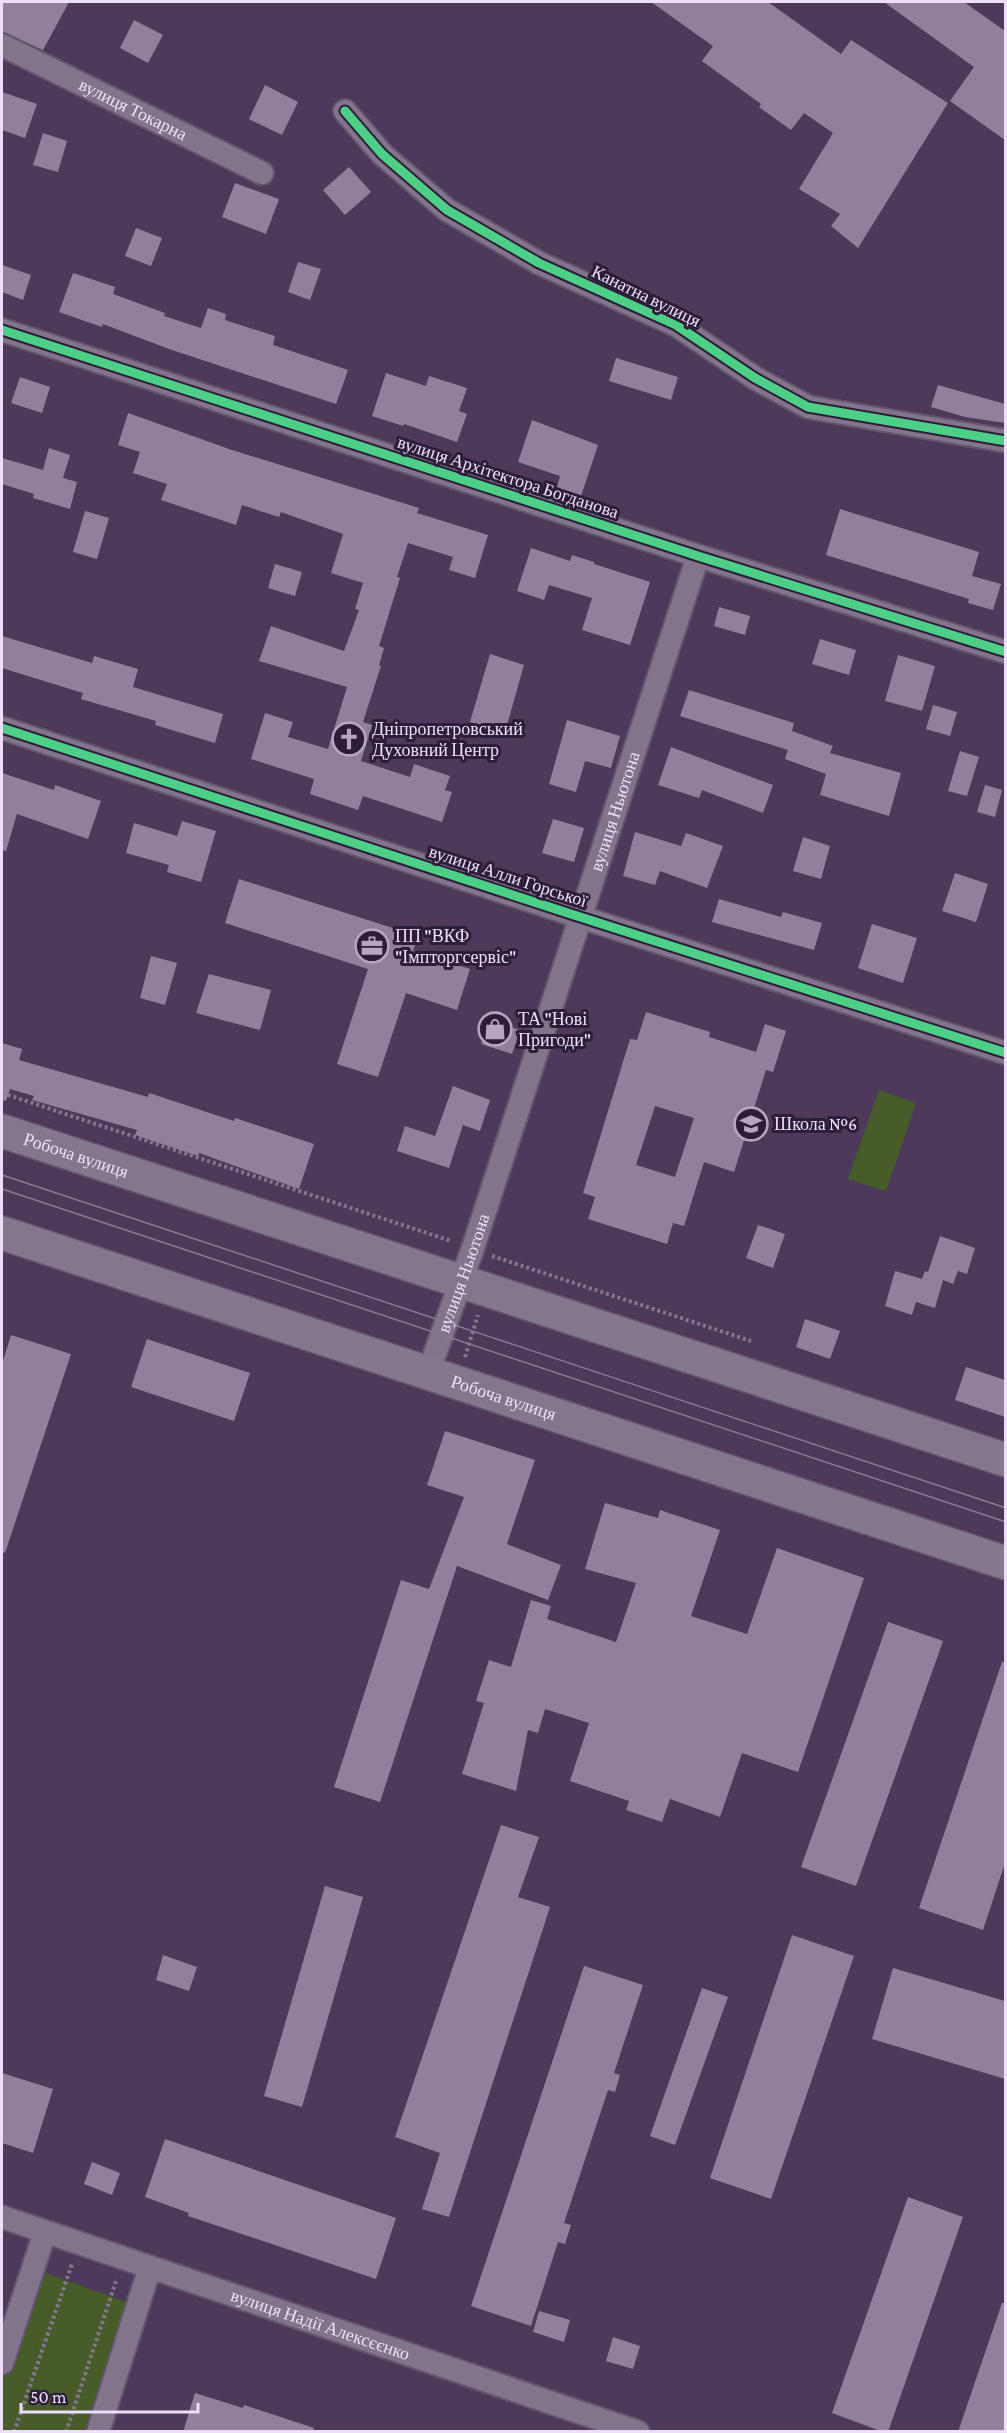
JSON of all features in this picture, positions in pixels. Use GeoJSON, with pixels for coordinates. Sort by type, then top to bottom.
{"type":"FeatureCollection","features":[{"type":"Feature","properties":{"kind":"main road","name":"Робоча вулиця"},"geometry":{"type":"LineString","coordinates":[[2,1131],[1005,1461]]}},
{"type":"Feature","properties":{"kind":"main road","name":"Робоча вулиця"},"geometry":{"type":"LineString","coordinates":[[2,1233],[1005,1563]]}},
{"type":"Feature","properties":{"kind":"street","name":"вулиця Токарна"},"geometry":{"type":"LineString","coordinates":[[2,45],[262,173]]}},
{"type":"Feature","properties":{"kind":"street","name":"Канатна вулиця"},"geometry":{"type":"LineString","coordinates":[[345,111],[382,154],[447,210],[539,263],[676,325],[755,378],[808,406],[1005,441]]}},
{"type":"Feature","properties":{"kind":"street","name":"вулиця Архітектора Богданова"},"geometry":{"type":"LineString","coordinates":[[2,330],[698,556],[1005,652]]}},
{"type":"Feature","properties":{"kind":"street","name":"вулиця Ньютона"},"geometry":{"type":"LineString","coordinates":[[442,1378],[474,1287],[473,1248],[698,556]]}},
{"type":"Feature","properties":{"kind":"street","name":"вулиця Алли Горської"},"geometry":{"type":"LineString","coordinates":[[2,728],[1005,1053]]}},
{"type":"Feature","properties":{"kind":"street","name":"вулиця Надії Алексєєнко"},"geometry":{"type":"LineString","coordinates":[[2,2217],[638,2432]]}},
{"type":"Feature","properties":{"kind":"street"},"geometry":{"type":"LineString","coordinates":[[2,2363],[45,2232]]}},
{"type":"Feature","properties":{"kind":"street"},"geometry":{"type":"LineString","coordinates":[[98,2432],[150,2267]]}},
{"type":"Feature","properties":{"kind":"path"},"geometry":{"type":"LineString","coordinates":[[2,1093],[751,1341]]}},
{"type":"Feature","properties":{"kind":"path"},"geometry":{"type":"LineString","coordinates":[[442,1378],[474,1287],[499,1258]]}},
{"type":"Feature","properties":{"kind":"path"},"geometry":{"type":"LineString","coordinates":[[14,2432],[79,2243]]}},
{"type":"Feature","properties":{"kind":"path"},"geometry":{"type":"LineString","coordinates":[[66,2432],[123,2258]]}},
{"type":"Feature","properties":{"kind":"green space"},"geometry":{"type":"Polygon","coordinates":[[[879,1090],[916,1103],[886,1191],[848,1179],[879,1090]]]}},
{"type":"Feature","properties":{"kind":"green space"},"geometry":{"type":"Polygon","coordinates":[[[37,2270],[135,2305],[93,2431],[2,2432],[2,2377],[37,2270]]]}},
{"type":"Feature","properties":{"kind":"building"},"geometry":{"type":"Polygon","coordinates":[[[2,2],[69,2],[43,50],[2,32],[2,2]]]}},
{"type":"Feature","properties":{"kind":"building"},"geometry":{"type":"Polygon","coordinates":[[[651,2],[768,2],[841,54],[851,40],[948,103],[858,248],[831,226],[840,214],[799,189],[833,133],[804,113],[791,130],[759,107],[761,104],[702,61],[713,46],[651,2]]]}},
{"type":"Feature","properties":{"kind":"building"},"geometry":{"type":"Polygon","coordinates":[[[884,2],[964,2],[1005,31],[1005,140],[950,101],[974,67],[884,2]]]}},
{"type":"Feature","properties":{"kind":"building"},"geometry":{"type":"Polygon","coordinates":[[[134,20],[163,35],[148,63],[120,48],[134,20]]]}},
{"type":"Feature","properties":{"kind":"building"},"geometry":{"type":"Polygon","coordinates":[[[265,85],[298,102],[282,135],[249,119],[265,85]]]}},
{"type":"Feature","properties":{"kind":"building"},"geometry":{"type":"Polygon","coordinates":[[[2,92],[37,104],[25,138],[2,130],[2,92]]]}},
{"type":"Feature","properties":{"kind":"building"},"geometry":{"type":"Polygon","coordinates":[[[43,133],[67,141],[58,172],[33,165],[43,133]]]}},
{"type":"Feature","properties":{"kind":"building"},"geometry":{"type":"Polygon","coordinates":[[[349,167],[371,192],[345,215],[323,190],[349,167]]]}},
{"type":"Feature","properties":{"kind":"building"},"geometry":{"type":"Polygon","coordinates":[[[235,183],[279,199],[266,234],[222,217],[235,183]]]}},
{"type":"Feature","properties":{"kind":"building"},"geometry":{"type":"Polygon","coordinates":[[[136,228],[162,238],[151,266],[125,256],[136,228]]]}},
{"type":"Feature","properties":{"kind":"building"},"geometry":{"type":"Polygon","coordinates":[[[298,262],[321,269],[310,300],[288,292],[298,262]]]}},
{"type":"Feature","properties":{"kind":"building"},"geometry":{"type":"Polygon","coordinates":[[[2,265],[31,275],[23,300],[2,292],[2,265]]]}},
{"type":"Feature","properties":{"kind":"building"},"geometry":{"type":"Polygon","coordinates":[[[73,273],[115,287],[113,294],[165,313],[164,316],[201,328],[208,308],[226,314],[225,320],[275,336],[273,345],[348,370],[336,404],[169,349],[103,324],[102,327],[59,312],[73,273]]]}},
{"type":"Feature","properties":{"kind":"building"},"geometry":{"type":"Polygon","coordinates":[[[616,358],[678,377],[671,400],[609,381],[616,358]]]}},
{"type":"Feature","properties":{"kind":"building"},"geometry":{"type":"Polygon","coordinates":[[[386,373],[426,386],[429,376],[467,388],[459,411],[467,414],[457,442],[372,416],[386,373]]]}},
{"type":"Feature","properties":{"kind":"building"},"geometry":{"type":"Polygon","coordinates":[[[20,377],[50,387],[42,413],[11,403],[20,377]]]}},
{"type":"Feature","properties":{"kind":"building"},"geometry":{"type":"Polygon","coordinates":[[[938,385],[1005,404],[1005,423],[965,417],[931,407],[938,385]]]}},
{"type":"Feature","properties":{"kind":"building"},"geometry":{"type":"Polygon","coordinates":[[[128,413],[232,450],[419,508],[417,513],[488,535],[475,578],[449,570],[453,557],[408,543],[379,646],[384,648],[379,665],[381,666],[363,722],[372,725],[361,761],[410,777],[414,764],[450,776],[445,790],[452,792],[442,822],[363,796],[358,810],[310,794],[314,779],[251,759],[265,713],[293,722],[288,737],[328,749],[347,687],[259,661],[271,626],[344,651],[359,610],[355,609],[363,583],[331,573],[343,534],[281,512],[279,517],[242,505],[236,525],[161,500],[167,484],[133,473],[140,452],[118,445],[128,413]]]}},
{"type":"Feature","properties":{"kind":"building"},"geometry":{"type":"Polygon","coordinates":[[[532,420],[598,445],[581,496],[557,487],[560,476],[518,462],[532,420]]]}},
{"type":"Feature","properties":{"kind":"building"},"geometry":{"type":"Polygon","coordinates":[[[49,448],[70,455],[63,478],[77,482],[70,509],[33,498],[34,494],[2,484],[2,458],[43,470],[49,448]]]}},
{"type":"Feature","properties":{"kind":"building"},"geometry":{"type":"Polygon","coordinates":[[[840,509],[979,552],[972,576],[1001,584],[993,610],[968,603],[969,599],[826,555],[840,509]]]}},
{"type":"Feature","properties":{"kind":"building"},"geometry":{"type":"Polygon","coordinates":[[[85,511],[109,518],[97,559],[73,552],[85,511]]]}},
{"type":"Feature","properties":{"kind":"building"},"geometry":{"type":"Polygon","coordinates":[[[531,548],[570,561],[572,555],[650,582],[630,645],[582,630],[592,598],[549,585],[544,600],[517,591],[531,548]]]}},
{"type":"Feature","properties":{"kind":"building"},"geometry":{"type":"Polygon","coordinates":[[[275,564],[302,572],[295,596],[268,588],[275,564]]]}},
{"type":"Feature","properties":{"kind":"building"},"geometry":{"type":"Polygon","coordinates":[[[719,607],[750,616],[745,635],[714,626],[719,607]]]}},
{"type":"Feature","properties":{"kind":"building"},"geometry":{"type":"Polygon","coordinates":[[[2,636],[92,663],[94,656],[138,669],[133,687],[223,714],[215,743],[155,725],[156,721],[81,699],[83,693],[2,668],[2,636]]]}},
{"type":"Feature","properties":{"kind":"building"},"geometry":{"type":"Polygon","coordinates":[[[820,639],[856,650],[849,675],[812,664],[820,639]]]}},
{"type":"Feature","properties":{"kind":"building"},"geometry":{"type":"Polygon","coordinates":[[[490,654],[524,665],[505,732],[470,722],[490,654]]]}},
{"type":"Feature","properties":{"kind":"building"},"geometry":{"type":"Polygon","coordinates":[[[898,655],[935,666],[922,711],[885,701],[898,655]]]}},
{"type":"Feature","properties":{"kind":"building"},"geometry":{"type":"Polygon","coordinates":[[[689,690],[794,723],[792,731],[833,746],[830,753],[901,773],[889,816],[820,795],[826,774],[785,759],[788,750],[680,716],[689,690]]]}},
{"type":"Feature","properties":{"kind":"building"},"geometry":{"type":"Polygon","coordinates":[[[933,705],[957,712],[950,736],[926,729],[933,705]]]}},
{"type":"Feature","properties":{"kind":"building"},"geometry":{"type":"Polygon","coordinates":[[[567,720],[620,736],[611,768],[585,761],[576,792],[549,784],[567,720]]]}},
{"type":"Feature","properties":{"kind":"building"},"geometry":{"type":"Polygon","coordinates":[[[671,747],[773,785],[763,813],[702,790],[699,798],[658,785],[671,747]]]}},
{"type":"Feature","properties":{"kind":"building"},"geometry":{"type":"Polygon","coordinates":[[[960,751],[979,757],[967,796],[948,791],[960,751]]]}},
{"type":"Feature","properties":{"kind":"building"},"geometry":{"type":"Polygon","coordinates":[[[2,773],[54,790],[55,785],[101,801],[88,839],[17,814],[6,851],[2,850],[2,773]]]}},
{"type":"Feature","properties":{"kind":"building"},"geometry":{"type":"Polygon","coordinates":[[[985,785],[1002,790],[995,817],[977,812],[985,785]]]}},
{"type":"Feature","properties":{"kind":"building"},"geometry":{"type":"Polygon","coordinates":[[[553,819],[584,828],[574,862],[542,853],[553,819]]]}},
{"type":"Feature","properties":{"kind":"building"},"geometry":{"type":"Polygon","coordinates":[[[182,821],[216,831],[201,882],[167,872],[169,865],[126,853],[134,823],[177,836],[182,821]]]}},
{"type":"Feature","properties":{"kind":"building"},"geometry":{"type":"Polygon","coordinates":[[[635,832],[681,846],[686,833],[723,846],[707,888],[660,871],[655,885],[623,876],[635,832]]]}},
{"type":"Feature","properties":{"kind":"building"},"geometry":{"type":"Polygon","coordinates":[[[803,837],[830,846],[821,879],[793,871],[803,837]]]}},
{"type":"Feature","properties":{"kind":"building"},"geometry":{"type":"Polygon","coordinates":[[[955,873],[988,884],[976,922],[942,911],[955,873]]]}},
{"type":"Feature","properties":{"kind":"building"},"geometry":{"type":"Polygon","coordinates":[[[239,879],[418,936],[413,951],[470,969],[457,1010],[406,993],[378,1077],[337,1064],[368,969],[225,923],[239,879]]]}},
{"type":"Feature","properties":{"kind":"building"},"geometry":{"type":"Polygon","coordinates":[[[719,899],[781,917],[783,912],[822,923],[814,950],[712,922],[719,899]]]}},
{"type":"Feature","properties":{"kind":"building"},"geometry":{"type":"Polygon","coordinates":[[[872,924],[917,938],[903,983],[858,968],[872,924]]]}},
{"type":"Feature","properties":{"kind":"building"},"geometry":{"type":"Polygon","coordinates":[[[151,956],[177,963],[165,1005],[140,998],[151,956]]]}},
{"type":"Feature","properties":{"kind":"building"},"geometry":{"type":"Polygon","coordinates":[[[209,974],[271,990],[260,1030],[196,1013],[209,974]]]}},
{"type":"Feature","properties":{"kind":"building"},"geometry":{"type":"Polygon","coordinates":[[[646,1012],[710,1032],[709,1037],[756,1052],[765,1024],[786,1031],[773,1072],[766,1070],[734,1172],[704,1162],[684,1226],[673,1223],[667,1244],[588,1219],[595,1197],[583,1193],[630,1039],[637,1040],[646,1012]],[[655,1106],[636,1165],[675,1177],[694,1118],[655,1106]]]}},
{"type":"Feature","properties":{"kind":"building"},"geometry":{"type":"Polygon","coordinates":[[[489,1021],[520,1030],[512,1054],[481,1044],[489,1021]]]}},
{"type":"Feature","properties":{"kind":"building"},"geometry":{"type":"Polygon","coordinates":[[[2,1043],[22,1049],[19,1060],[148,1097],[149,1093],[314,1144],[299,1189],[199,1153],[198,1156],[135,1135],[137,1130],[32,1100],[34,1096],[10,1089],[6,1101],[2,1100],[2,1043]]]}},
{"type":"Feature","properties":{"kind":"building"},"geometry":{"type":"Polygon","coordinates":[[[453,1086],[490,1100],[480,1131],[463,1125],[449,1168],[397,1151],[405,1126],[435,1136],[453,1086]]]}},
{"type":"Feature","properties":{"kind":"building"},"geometry":{"type":"Polygon","coordinates":[[[758,1225],[785,1234],[773,1268],[746,1258],[758,1225]]]}},
{"type":"Feature","properties":{"kind":"building"},"geometry":{"type":"Polygon","coordinates":[[[940,1236],[975,1248],[967,1274],[958,1271],[953,1284],[943,1280],[935,1308],[916,1302],[912,1315],[885,1306],[895,1271],[922,1279],[925,1271],[928,1272],[940,1236]]]}},
{"type":"Feature","properties":{"kind":"building"},"geometry":{"type":"Polygon","coordinates":[[[805,1319],[840,1331],[830,1359],[796,1347],[805,1319]]]}},
{"type":"Feature","properties":{"kind":"building"},"geometry":{"type":"Polygon","coordinates":[[[11,1335],[71,1354],[5,1553],[2,1552],[2,1364],[11,1335]]]}},
{"type":"Feature","properties":{"kind":"building"},"geometry":{"type":"Polygon","coordinates":[[[147,1339],[250,1373],[234,1421],[131,1387],[147,1339]]]}},
{"type":"Feature","properties":{"kind":"building"},"geometry":{"type":"Polygon","coordinates":[[[966,1367],[1005,1380],[1005,1417],[955,1400],[966,1367]]]}},
{"type":"Feature","properties":{"kind":"building"},"geometry":{"type":"Polygon","coordinates":[[[445,1431],[535,1460],[507,1544],[561,1565],[548,1600],[457,1566],[380,1802],[334,1787],[401,1580],[429,1589],[464,1497],[427,1485],[445,1431]]]}},
{"type":"Feature","properties":{"kind":"building"},"geometry":{"type":"Polygon","coordinates":[[[605,1503],[658,1518],[660,1510],[720,1530],[691,1616],[747,1634],[777,1548],[864,1578],[798,1772],[742,1753],[720,1817],[670,1799],[662,1822],[626,1810],[629,1801],[570,1781],[589,1723],[545,1709],[538,1733],[528,1730],[516,1791],[462,1774],[484,1703],[476,1701],[489,1660],[511,1667],[531,1600],[551,1606],[547,1619],[616,1642],[636,1583],[585,1569],[605,1503]]]}},
{"type":"Feature","properties":{"kind":"building"},"geometry":{"type":"Polygon","coordinates":[[[888,1622],[943,1641],[856,1886],[801,1867],[888,1622]]]}},
{"type":"Feature","properties":{"kind":"building"},"geometry":{"type":"Polygon","coordinates":[[[1002,1662],[1005,1662],[1005,1863],[983,1930],[919,1908],[1002,1662]]]}},
{"type":"Feature","properties":{"kind":"building"},"geometry":{"type":"Polygon","coordinates":[[[501,1825],[539,1837],[518,1897],[550,1907],[449,2217],[422,2209],[440,2153],[395,2137],[501,1825]]]}},
{"type":"Feature","properties":{"kind":"building"},"geometry":{"type":"Polygon","coordinates":[[[325,1886],[363,1897],[302,2107],[264,2096],[325,1886]]]}},
{"type":"Feature","properties":{"kind":"building"},"geometry":{"type":"Polygon","coordinates":[[[792,1935],[854,1956],[771,2199],[710,2178],[792,1935]]]}},
{"type":"Feature","properties":{"kind":"building"},"geometry":{"type":"Polygon","coordinates":[[[163,1955],[197,1967],[189,1991],[156,1980],[163,1955]]]}},
{"type":"Feature","properties":{"kind":"building"},"geometry":{"type":"Polygon","coordinates":[[[584,1966],[643,1985],[614,2073],[620,2075],[615,2092],[608,2090],[564,2223],[571,2225],[565,2244],[558,2242],[531,2326],[471,2306],[584,1966]]]}},
{"type":"Feature","properties":{"kind":"building"},"geometry":{"type":"Polygon","coordinates":[[[893,1968],[1005,2001],[1005,2079],[872,2039],[893,1968]]]}},
{"type":"Feature","properties":{"kind":"building"},"geometry":{"type":"Polygon","coordinates":[[[702,1988],[728,1997],[675,2145],[650,2136],[702,1988]]]}},
{"type":"Feature","properties":{"kind":"building"},"geometry":{"type":"Polygon","coordinates":[[[2,2073],[53,2089],[33,2153],[2,2143],[2,2073]]]}},
{"type":"Feature","properties":{"kind":"building"},"geometry":{"type":"Polygon","coordinates":[[[165,2139],[396,2218],[376,2279],[188,2216],[189,2213],[145,2197],[165,2139]]]}},
{"type":"Feature","properties":{"kind":"building"},"geometry":{"type":"Polygon","coordinates":[[[92,2162],[120,2173],[112,2195],[84,2184],[92,2162]]]}},
{"type":"Feature","properties":{"kind":"building"},"geometry":{"type":"Polygon","coordinates":[[[908,2197],[963,2217],[888,2432],[883,2432],[832,2413],[908,2197]]]}},
{"type":"Feature","properties":{"kind":"building"},"geometry":{"type":"Polygon","coordinates":[[[1002,2303],[1005,2303],[1005,2432],[958,2432],[1002,2303]]]}},
{"type":"Feature","properties":{"kind":"building"},"geometry":{"type":"Polygon","coordinates":[[[539,2311],[570,2320],[564,2342],[533,2332],[539,2311]]]}},
{"type":"Feature","properties":{"kind":"building"},"geometry":{"type":"Polygon","coordinates":[[[613,2337],[640,2346],[633,2369],[606,2361],[613,2337]]]}},
{"type":"Feature","properties":{"kind":"building"},"geometry":{"type":"Polygon","coordinates":[[[195,2393],[243,2408],[244,2405],[314,2428],[313,2432],[183,2432],[195,2393]]]}},
{"type":"Feature","properties":{"kind":"tram line"},"geometry":{"type":"LineString","coordinates":[[2,1175],[1006,1508]]}},
{"type":"Feature","properties":{"kind":"tram line"},"geometry":{"type":"LineString","coordinates":[[2,1189],[1006,1522]]}},
{"type":"Feature","properties":{"kind":"cycle path"},"geometry":{"type":"LineString","coordinates":[[345,111],[382,154],[447,210],[539,263],[676,325],[755,378],[808,407],[1006,441]]}},
{"type":"Feature","properties":{"kind":"cycle path"},"geometry":{"type":"LineString","coordinates":[[2,330],[698,556],[1006,652]]}},
{"type":"Feature","properties":{"kind":"cycle path"},"geometry":{"type":"LineString","coordinates":[[2,728],[1006,1053]]}},
{"type":"Feature","properties":{"kind":"place","name":"Дніпропетровський Духовний Центр"},"geometry":{"type":"Point","coordinates":[349,739]}},
{"type":"Feature","properties":{"kind":"place","name":"ПП \"ВКФ \"Імпторгсервіс\""},"geometry":{"type":"Point","coordinates":[372,946]}},
{"type":"Feature","properties":{"kind":"place","name":"ТА \"Нові Пригоди\""},"geometry":{"type":"Point","coordinates":[495,1029]}},
{"type":"Feature","properties":{"kind":"place","name":"Школа №6"},"geometry":{"type":"Point","coordinates":[751,1124]}}]}
